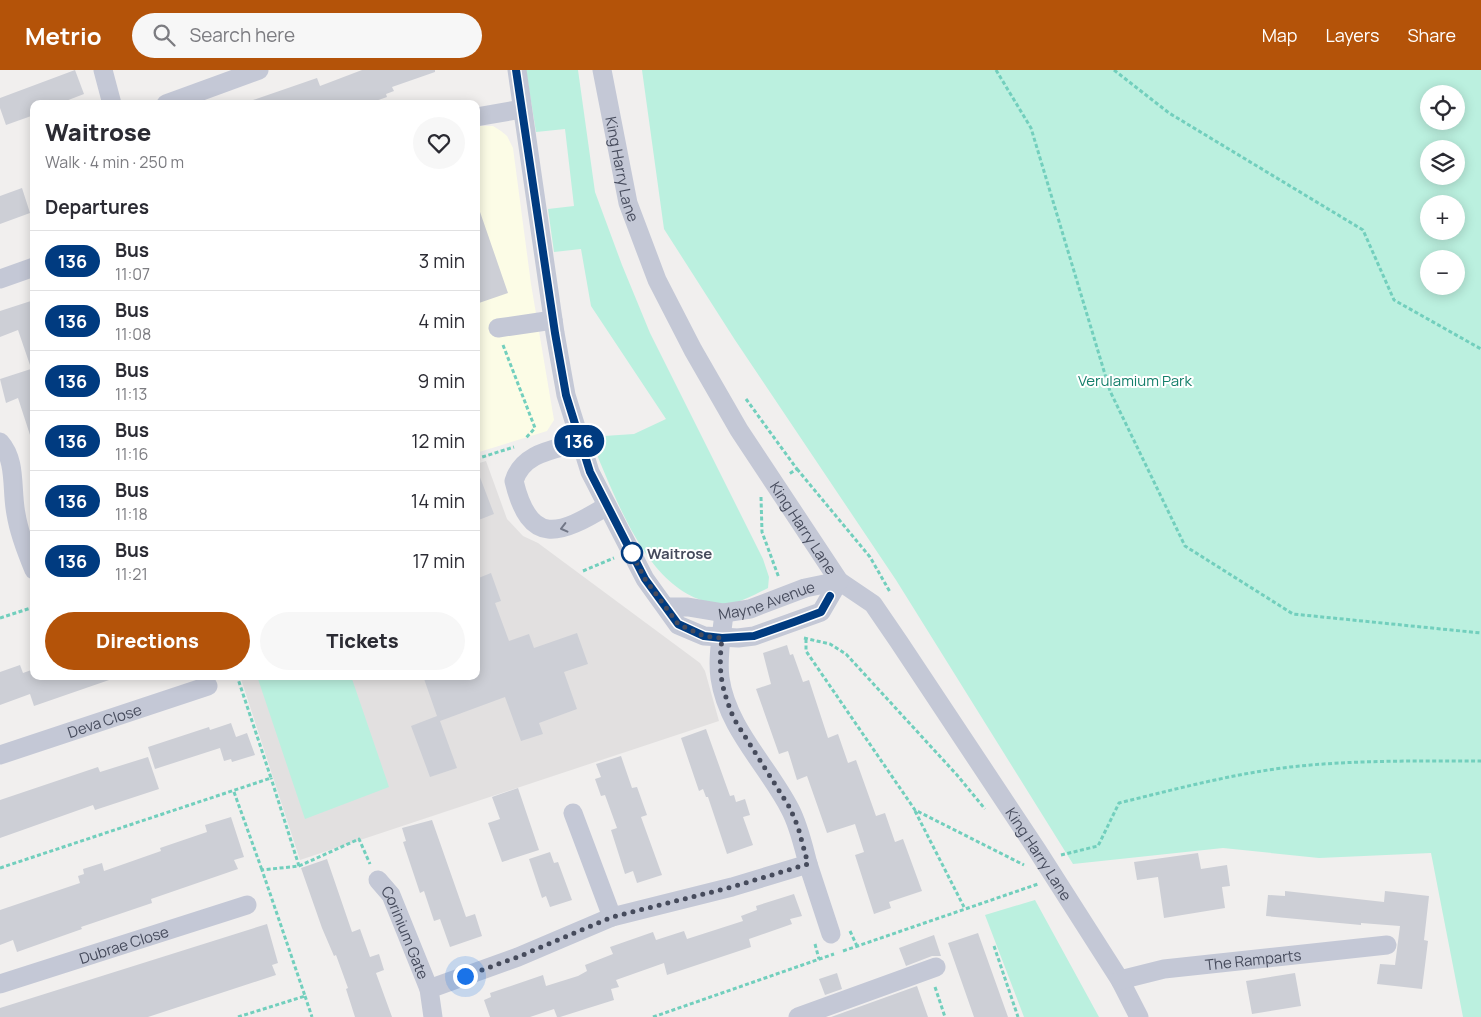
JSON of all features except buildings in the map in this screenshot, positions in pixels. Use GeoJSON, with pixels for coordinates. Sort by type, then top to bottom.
{"type":"FeatureCollection","features":[{"type":"Feature","properties":{"kind":"street"},"geometry":{"type":"LineString","coordinates":[[103,70],[111,100]]}},
{"type":"Feature","properties":{"kind":"street"},"geometry":{"type":"LineString","coordinates":[[177,100],[259,70]]}},
{"type":"Feature","properties":{"kind":"street","name":"Mayne Avenue"},"geometry":{"type":"LineString","coordinates":[[516,70],[566,395],[580,442],[607,506],[645,579],[678,624],[704,636],[722,638],[754,636],[821,612],[839,580]]}},
{"type":"Feature","properties":{"kind":"street","name":"King Harry Lane"},"geometry":{"type":"LineString","coordinates":[[602,70],[628,203],[657,280],[693,350],[739,430],[839,580],[873,604],[1032,863],[1120,980],[1140,1017]]}},
{"type":"Feature","properties":{"kind":"street"},"geometry":{"type":"LineString","coordinates":[[480,116],[522,110]]}},
{"type":"Feature","properties":{"kind":"street"},"geometry":{"type":"LineString","coordinates":[[0,279],[30,268]]}},
{"type":"Feature","properties":{"kind":"street"},"geometry":{"type":"LineString","coordinates":[[498,328],[553,320]]}},
{"type":"Feature","properties":{"kind":"street"},"geometry":{"type":"LineString","coordinates":[[0,442],[5,448],[11,463],[20,536],[30,560]]}},
{"type":"Feature","properties":{"kind":"street"},"geometry":{"type":"LineString","coordinates":[[580,442],[531,456],[517,471],[514,481],[518,500],[533,522],[541,528],[558,530],[579,523],[607,506]]}},
{"type":"Feature","properties":{"kind":"street","name":"Mayne Avenue"},"geometry":{"type":"LineString","coordinates":[[667,607],[688,607],[724,613],[750,609],[805,588],[839,580]]}},
{"type":"Feature","properties":{"kind":"street"},"geometry":{"type":"LineString","coordinates":[[724,613],[720,678],[734,719],[790,808],[798,827],[831,934]]}},
{"type":"Feature","properties":{"kind":"street","name":"Deva Close"},"geometry":{"type":"LineString","coordinates":[[0,755],[208,686]]}},
{"type":"Feature","properties":{"kind":"street"},"geometry":{"type":"LineString","coordinates":[[573,812],[612,917]]}},
{"type":"Feature","properties":{"kind":"street","name":"Corinium Gate"},"geometry":{"type":"LineString","coordinates":[[429,989],[518,957],[612,917],[732,887],[808,864]]}},
{"type":"Feature","properties":{"kind":"street","name":"Corinium Gate"},"geometry":{"type":"LineString","coordinates":[[378,880],[391,895],[429,989],[433,1017]]}},
{"type":"Feature","properties":{"kind":"street","name":"Dubrae Close"},"geometry":{"type":"LineString","coordinates":[[0,984],[247,906]]}},
{"type":"Feature","properties":{"kind":"street","name":"The Ramparts"},"geometry":{"type":"LineString","coordinates":[[1120,980],[1157,970],[1387,945]]}},
{"type":"Feature","properties":{"kind":"street"},"geometry":{"type":"LineString","coordinates":[[798,1017],[932,969]]}},
{"type":"Feature","properties":{"kind":"path"},"geometry":{"type":"LineString","coordinates":[[996,70],[1031,128],[1110,391],[1185,546],[1293,614],[1481,633]]}},
{"type":"Feature","properties":{"kind":"path"},"geometry":{"type":"LineString","coordinates":[[1114,70],[1169,113],[1363,230],[1394,300],[1481,350]]}},
{"type":"Feature","properties":{"kind":"path"},"geometry":{"type":"LineString","coordinates":[[480,458],[518,446],[535,428],[498,328]]}},
{"type":"Feature","properties":{"kind":"path"},"geometry":{"type":"LineString","coordinates":[[797,469],[870,557],[893,597]]}},
{"type":"Feature","properties":{"kind":"path"},"geometry":{"type":"LineString","coordinates":[[762,532],[772,554],[784,597]]}},
{"type":"Feature","properties":{"kind":"path"},"geometry":{"type":"LineString","coordinates":[[582,571],[615,557],[618,562]]}},
{"type":"Feature","properties":{"kind":"path"},"geometry":{"type":"LineString","coordinates":[[0,618],[30,609]]}},
{"type":"Feature","properties":{"kind":"path"},"geometry":{"type":"LineString","coordinates":[[794,622],[798,631],[806,639],[830,644],[846,654],[957,775],[986,811]]}},
{"type":"Feature","properties":{"kind":"path"},"geometry":{"type":"LineString","coordinates":[[806,639],[806,651],[914,810],[964,907]]}},
{"type":"Feature","properties":{"kind":"path"},"geometry":{"type":"LineString","coordinates":[[238,680],[299,866]]}},
{"type":"Feature","properties":{"kind":"path"},"geometry":{"type":"LineString","coordinates":[[914,810],[1032,863],[1098,846],[1119,803],[1195,783],[1292,767],[1365,761],[1481,761]]}},
{"type":"Feature","properties":{"kind":"path"},"geometry":{"type":"LineString","coordinates":[[0,868],[234,792],[271,778]]}},
{"type":"Feature","properties":{"kind":"path"},"geometry":{"type":"LineString","coordinates":[[234,792],[312,1017]]}},
{"type":"Feature","properties":{"kind":"path"},"geometry":{"type":"LineString","coordinates":[[262,870],[299,866],[359,839],[378,880]]}},
{"type":"Feature","properties":{"kind":"path"},"geometry":{"type":"LineString","coordinates":[[653,1017],[964,907],[1042,883]]}},
{"type":"Feature","properties":{"kind":"path"},"geometry":{"type":"LineString","coordinates":[[994,946],[1018,1017]]}},
{"type":"Feature","properties":{"kind":"path"},"geometry":{"type":"LineString","coordinates":[[932,969],[946,1017]]}},
{"type":"Feature","properties":{"kind":"path"},"geometry":{"type":"LineString","coordinates":[[238,1017],[305,996]]}},
{"type":"Feature","properties":{"kind":"shaded area"},"geometry":{"type":"Polygon","coordinates":[[[480,126],[493,126],[501,131],[507,136],[513,148],[531,284],[554,420],[547,431],[480,452],[480,126]]]}},
{"type":"Feature","properties":{"kind":"shaded area"},"geometry":{"type":"Polygon","coordinates":[[[486,461],[507,519],[523,536],[538,543],[700,663],[705,671],[719,721],[300,860],[241,680],[480,680],[480,463],[486,461]]]}},
{"type":"Feature","properties":{"kind":"green space"},"geometry":{"type":"Polygon","coordinates":[[[526,70],[578,70],[595,192],[622,265],[650,333],[763,559],[769,577],[768,588],[747,598],[725,604],[698,599],[675,586],[655,566],[638,542],[624,515],[589,437],[634,434],[666,419],[591,306],[581,249],[554,252],[548,209],[574,206],[565,129],[536,132],[526,70]]]}},
{"type":"Feature","properties":{"kind":"green space","name":"Verulamium Park"},"geometry":{"type":"Polygon","coordinates":[[[642,70],[1481,70],[1481,1017],[1463,1017],[1431,853],[1319,858],[1223,848],[1073,864],[896,580],[735,340],[664,229],[642,70]]]}},
{"type":"Feature","properties":{"kind":"green space"},"geometry":{"type":"Polygon","coordinates":[[[258,680],[352,680],[389,787],[305,819],[258,680]]]}},
{"type":"Feature","properties":{"kind":"green space"},"geometry":{"type":"Polygon","coordinates":[[[1035,900],[1099,1017],[1024,1017],[985,915],[1035,900]]]}},
{"type":"Feature","properties":{"kind":"bus line","name":"136"},"geometry":{"type":"LineString","coordinates":[[516,70],[566,395],[590,472],[645,579],[678,624],[691,632],[722,638],[754,636],[821,612],[830,596]]}},
{"type":"Feature","properties":{"kind":"place","name":"Waitrose"},"geometry":{"type":"Point","coordinates":[632,553]}},
{"type":"Feature","properties":{"kind":"route"},"geometry":{"type":"LineString","coordinates":[[465,976],[518,957],[612,917],[732,887],[808,864],[798,827],[790,808],[734,719],[724,694],[720,678],[722,638],[691,632],[678,624],[645,579],[630,550],[632,553]]}}]}
